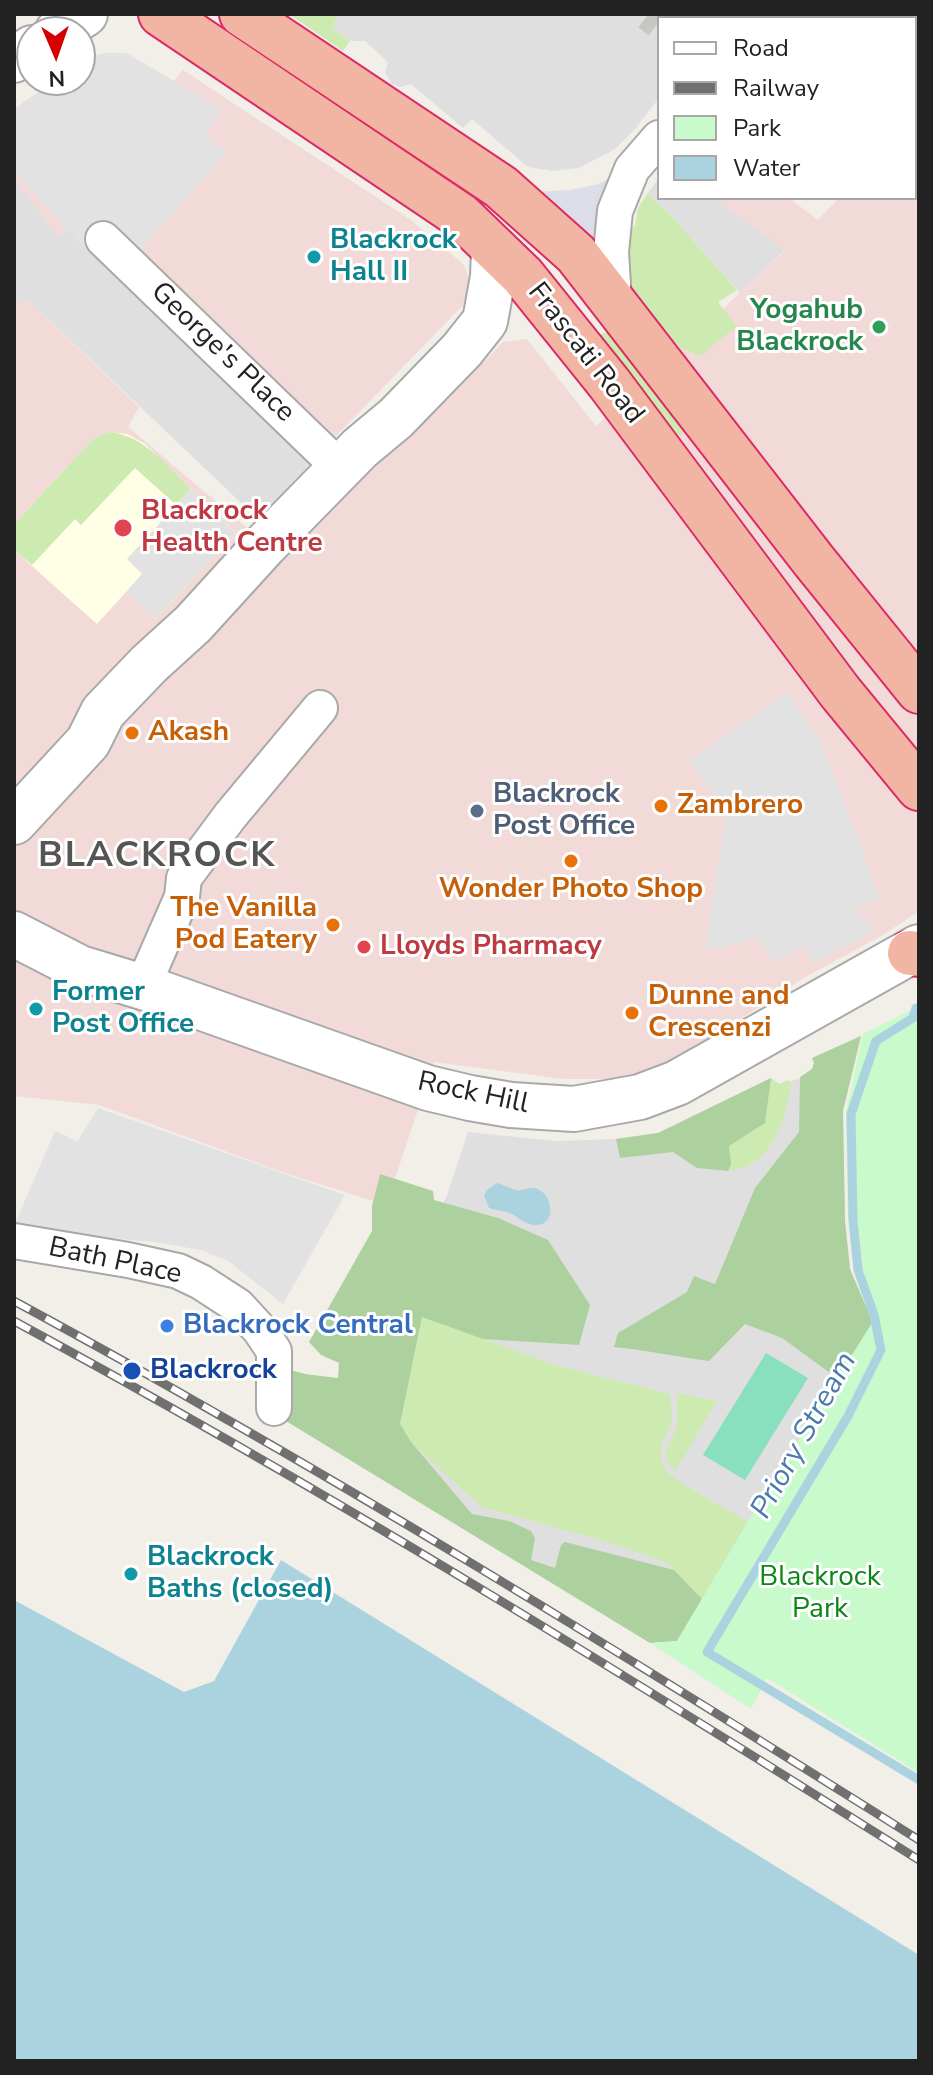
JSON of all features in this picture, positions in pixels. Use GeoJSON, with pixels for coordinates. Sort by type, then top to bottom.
{"type":"FeatureCollection","features":[{"type":"Feature","properties":{"kind":"highway","name":"Frascati Road"},"geometry":{"type":"LineString","coordinates":[[161,14],[461,216],[523,276],[716,524],[840,692],[919,788]]}},
{"type":"Feature","properties":{"kind":"highway","name":"Frascati Road"},"geometry":{"type":"LineString","coordinates":[[242,14],[501,187],[576,254],[919,691]]}},
{"type":"Feature","properties":{"kind":"street"},"geometry":{"type":"LineString","coordinates":[[614,302],[612,224],[632,169],[657,140]]}},
{"type":"Feature","properties":{"kind":"street","name":"George's Place"},"geometry":{"type":"LineString","coordinates":[[103,239],[340,468]]}},
{"type":"Feature","properties":{"kind":"street"},"geometry":{"type":"LineString","coordinates":[[14,822],[88,742],[103,712],[112,702],[170,642],[193,624],[340,468],[428,387],[485,321],[493,277],[494,250]]}},
{"type":"Feature","properties":{"kind":"street"},"geometry":{"type":"LineString","coordinates":[[142,988],[182,897],[184,878],[230,816],[320,708]]}},
{"type":"Feature","properties":{"kind":"street","name":"Rock Hill"},"geometry":{"type":"LineString","coordinates":[[14,934],[80,968],[428,1088],[470,1098],[541,1108],[574,1109],[640,1097],[677,1083],[916,951]]}},
{"type":"Feature","properties":{"kind":"street","name":"Bath Place"},"geometry":{"type":"LineString","coordinates":[[14,1241],[128,1260],[178,1271],[201,1282],[238,1306],[274,1351],[274,1408]]}},
{"type":"Feature","properties":{"kind":"shaded area"},"geometry":{"type":"Polygon","coordinates":[[[339,14],[720,14],[657,16],[657,101],[615,149],[579,168],[552,171],[528,167],[472,119],[463,128],[411,84],[400,87],[392,84],[385,72],[388,62],[365,41],[350,41],[332,28],[339,14]]]}},
{"type":"Feature","properties":{"kind":"shaded area"},"geometry":{"type":"Polygon","coordinates":[[[919,14],[919,87],[917,90],[917,16],[780,16],[919,14]]]}},
{"type":"Feature","properties":{"kind":"shaded area"},"geometry":{"type":"Polygon","coordinates":[[[126,53],[174,81],[183,70],[411,220],[463,264],[469,277],[469,299],[336,436],[112,236],[90,210],[58,237],[14,178],[14,109],[32,96],[96,96],[96,55],[126,53]]]}},
{"type":"Feature","properties":{"kind":"shaded area"},"geometry":{"type":"Polygon","coordinates":[[[126,53],[222,109],[206,135],[226,153],[136,255],[109,230],[86,250],[14,171],[14,110],[33,96],[96,96],[96,55],[126,53]]]}},
{"type":"Feature","properties":{"kind":"shaded area"},"geometry":{"type":"Polygon","coordinates":[[[919,87],[919,911],[883,935],[809,975],[683,1056],[645,1072],[608,1079],[563,1079],[434,1062],[386,1205],[285,1173],[99,1105],[14,1096],[14,309],[26,298],[139,407],[128,427],[259,538],[337,464],[429,418],[503,342],[527,339],[596,426],[785,251],[718,200],[792,200],[818,220],[837,200],[917,200],[919,87]]]}},
{"type":"Feature","properties":{"kind":"shaded area"},"geometry":{"type":"Polygon","coordinates":[[[612,176],[600,255],[533,192],[570,190],[599,184],[612,176]]]}},
{"type":"Feature","properties":{"kind":"shaded area"},"geometry":{"type":"Polygon","coordinates":[[[14,178],[58,237],[90,210],[112,236],[336,436],[259,520],[26,298],[14,309],[14,178]]]}},
{"type":"Feature","properties":{"kind":"shaded area"},"geometry":{"type":"Polygon","coordinates":[[[657,181],[657,200],[718,200],[785,250],[740,293],[669,213],[647,194],[657,181]]]}},
{"type":"Feature","properties":{"kind":"shaded area","name":"Blackrock Health Centre"},"geometry":{"type":"Polygon","coordinates":[[[110,432],[127,434],[145,444],[236,533],[155,619],[126,592],[97,624],[14,550],[14,524],[94,438],[110,432]]]}},
{"type":"Feature","properties":{"kind":"shaded area"},"geometry":{"type":"Polygon","coordinates":[[[191,489],[236,533],[155,619],[126,592],[142,574],[127,559],[191,489]]]}},
{"type":"Feature","properties":{"kind":"shaded area"},"geometry":{"type":"Polygon","coordinates":[[[787,692],[821,742],[880,898],[854,908],[858,917],[866,919],[873,932],[814,963],[804,946],[774,963],[758,937],[722,948],[706,947],[726,812],[689,761],[787,692]]]}},
{"type":"Feature","properties":{"kind":"shaded area"},"geometry":{"type":"Polygon","coordinates":[[[861,1036],[843,1111],[845,1221],[850,1269],[873,1323],[759,1503],[677,1641],[650,1643],[331,1447],[447,1195],[468,1132],[556,1141],[616,1139],[658,1133],[771,1078],[779,1084],[799,1079],[812,1069],[812,1058],[861,1036]]]}},
{"type":"Feature","properties":{"kind":"shaded area"},"geometry":{"type":"Polygon","coordinates":[[[98,1108],[345,1195],[283,1304],[228,1261],[201,1250],[14,1226],[55,1131],[77,1142],[98,1108]]]}},
{"type":"Feature","properties":{"kind":"green space"},"geometry":{"type":"Polygon","coordinates":[[[289,14],[339,14],[332,28],[350,41],[343,51],[289,14]]]}},
{"type":"Feature","properties":{"kind":"green space"},"geometry":{"type":"Polygon","coordinates":[[[647,194],[669,213],[737,290],[718,302],[737,326],[700,356],[680,348],[630,287],[621,237],[635,226],[638,208],[647,194]]]}},
{"type":"Feature","properties":{"kind":"green space"},"geometry":{"type":"Polygon","coordinates":[[[611,330],[686,431],[672,441],[597,336],[611,330]]]}},
{"type":"Feature","properties":{"kind":"green space"},"geometry":{"type":"Polygon","coordinates":[[[110,432],[134,439],[145,446],[191,489],[176,505],[135,468],[81,525],[75,519],[32,565],[14,550],[14,524],[94,438],[110,432]]]}},
{"type":"Feature","properties":{"kind":"green space","name":"Blackrock Park"},"geometry":{"type":"Polygon","coordinates":[[[919,1006],[919,1773],[767,1678],[751,1709],[650,1643],[677,1641],[872,1323],[854,1266],[848,1219],[846,1112],[863,1034],[919,1006]]]}},
{"type":"Feature","properties":{"kind":"green space"},"geometry":{"type":"Polygon","coordinates":[[[861,1036],[843,1111],[845,1221],[850,1269],[873,1323],[837,1378],[782,1338],[745,1324],[709,1361],[614,1347],[618,1333],[687,1292],[694,1276],[715,1284],[755,1188],[799,1132],[800,1077],[812,1069],[812,1058],[861,1036]]]}},
{"type":"Feature","properties":{"kind":"green space"},"geometry":{"type":"Polygon","coordinates":[[[771,1078],[779,1084],[788,1080],[791,1082],[781,1126],[766,1151],[755,1161],[728,1171],[731,1164],[729,1146],[765,1123],[771,1078]]]}},
{"type":"Feature","properties":{"kind":"green space"},"geometry":{"type":"Polygon","coordinates":[[[771,1078],[765,1123],[729,1146],[731,1164],[728,1171],[697,1168],[673,1152],[620,1158],[616,1139],[658,1133],[771,1078]]]}},
{"type":"Feature","properties":{"kind":"green space"},"geometry":{"type":"Polygon","coordinates":[[[380,1174],[433,1191],[434,1200],[498,1218],[548,1240],[590,1305],[579,1345],[483,1339],[422,1317],[400,1424],[411,1442],[472,1514],[509,1521],[531,1531],[535,1538],[531,1560],[555,1568],[561,1545],[565,1542],[674,1570],[702,1599],[677,1641],[650,1643],[281,1418],[284,1368],[338,1378],[339,1363],[321,1355],[309,1342],[372,1231],[372,1206],[380,1174]]]}},
{"type":"Feature","properties":{"kind":"green space"},"geometry":{"type":"Polygon","coordinates":[[[422,1317],[555,1365],[670,1394],[672,1422],[661,1445],[661,1460],[667,1472],[748,1522],[702,1599],[668,1563],[605,1541],[482,1507],[410,1442],[400,1424],[422,1317]]]}},
{"type":"Feature","properties":{"kind":"green space"},"geometry":{"type":"Polygon","coordinates":[[[766,1353],[808,1378],[745,1480],[703,1455],[766,1353]]]}},
{"type":"Feature","properties":{"kind":"green space"},"geometry":{"type":"Polygon","coordinates":[[[677,1393],[717,1401],[676,1470],[670,1466],[665,1454],[677,1427],[677,1393]]]}},
{"type":"Feature","properties":{"kind":"water"},"geometry":{"type":"Polygon","coordinates":[[[497,1183],[515,1190],[535,1188],[541,1191],[549,1201],[548,1219],[537,1225],[530,1224],[511,1213],[489,1208],[484,1195],[497,1183]]]}},
{"type":"Feature","properties":{"kind":"water"},"geometry":{"type":"Polygon","coordinates":[[[281,1560],[919,1955],[919,2061],[14,2061],[14,1600],[184,1692],[214,1681],[281,1560]]]}},
{"type":"Feature","properties":{"kind":"waterway","name":"Priory Stream"},"geometry":{"type":"LineString","coordinates":[[916,1008],[913,1018],[876,1041],[851,1114],[853,1220],[858,1270],[874,1315],[881,1350],[848,1416],[707,1652],[919,1780]]}},
{"type":"Feature","properties":{"kind":"tunnel"},"geometry":{"type":"LineString","coordinates":[[649,14],[657,20]]}},
{"type":"Feature","properties":{"kind":"railway"},"geometry":{"type":"LineString","coordinates":[[14,1301],[358,1496],[583,1631],[919,1840]]}},
{"type":"Feature","properties":{"kind":"railway"},"geometry":{"type":"LineString","coordinates":[[14,1321],[244,1449],[471,1583],[919,1860]]}},
{"type":"Feature","properties":{"kind":"place","name":"Blackrock Hall II"},"geometry":{"type":"Point","coordinates":[314,257]}},
{"type":"Feature","properties":{"kind":"place","name":"Yogahub Blackrock"},"geometry":{"type":"Point","coordinates":[879,327]}},
{"type":"Feature","properties":{"kind":"place","name":"Blackrock Health Centre"},"geometry":{"type":"Point","coordinates":[123,528]}},
{"type":"Feature","properties":{"kind":"place","name":"Akash"},"geometry":{"type":"Point","coordinates":[132,733]}},
{"type":"Feature","properties":{"kind":"place","name":"Zambrero"},"geometry":{"type":"Point","coordinates":[661,806]}},
{"type":"Feature","properties":{"kind":"place","name":"Blackrock Post Office"},"geometry":{"type":"Point","coordinates":[477,811]}},
{"type":"Feature","properties":{"kind":"place","name":"Wonder Photo Shop"},"geometry":{"type":"Point","coordinates":[571,861]}},
{"type":"Feature","properties":{"kind":"place","name":"The Vanilla Pod Eatery"},"geometry":{"type":"Point","coordinates":[333,925]}},
{"type":"Feature","properties":{"kind":"place","name":"Lloyds Pharmacy"},"geometry":{"type":"Point","coordinates":[364,947]}},
{"type":"Feature","properties":{"kind":"place","name":"Former Post Office"},"geometry":{"type":"Point","coordinates":[36,1009]}},
{"type":"Feature","properties":{"kind":"place","name":"Dunne and Crescenzi"},"geometry":{"type":"Point","coordinates":[632,1013]}},
{"type":"Feature","properties":{"kind":"place","name":"Blackrock Central"},"geometry":{"type":"Point","coordinates":[167,1326]}},
{"type":"Feature","properties":{"kind":"place","name":"Blackrock"},"geometry":{"type":"Point","coordinates":[132,1371]}},
{"type":"Feature","properties":{"kind":"place","name":"Blackrock Baths (closed)"},"geometry":{"type":"Point","coordinates":[131,1574]}},
{"type":"Feature","properties":{"kind":"district","name":"BLACKROCK"},"geometry":{"type":"Point","coordinates":[157,857]}}]}
